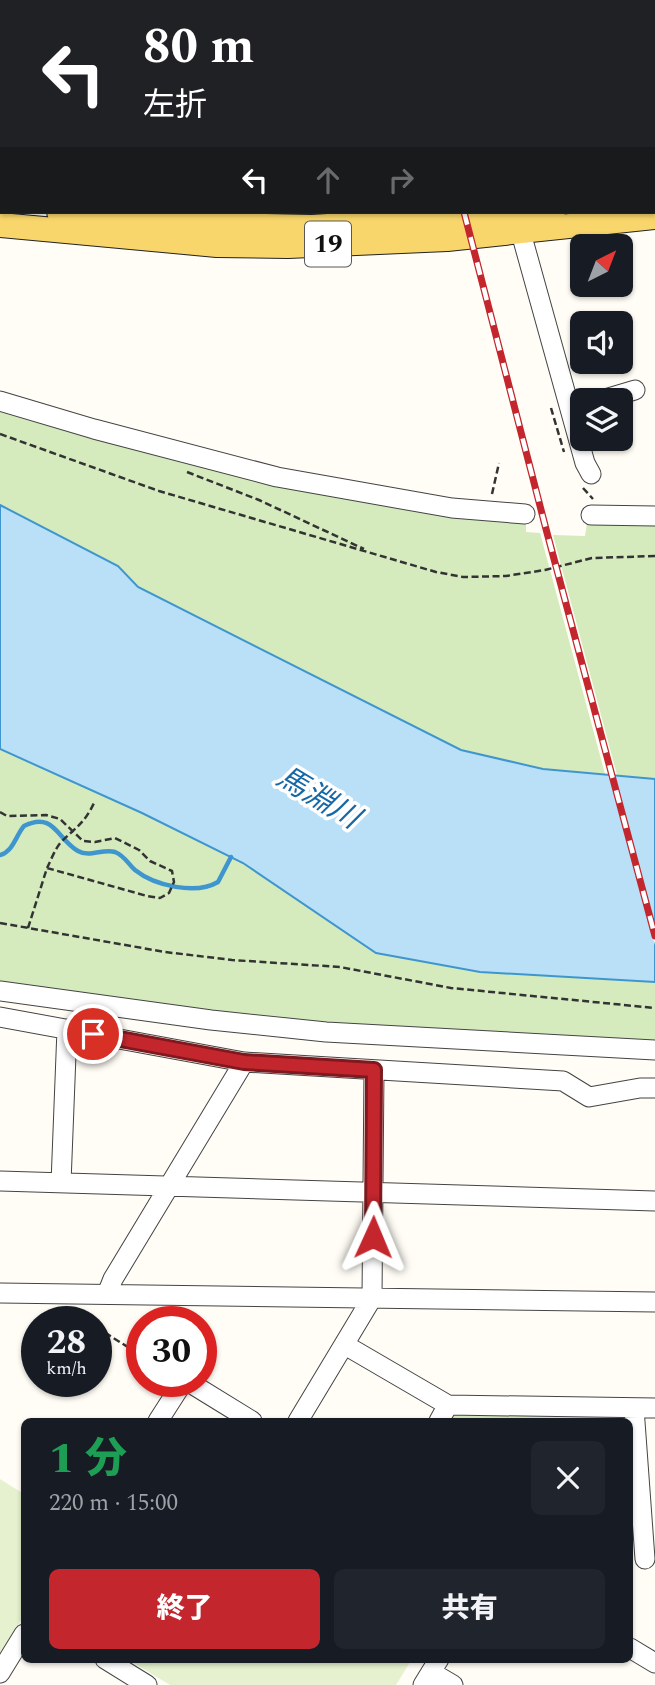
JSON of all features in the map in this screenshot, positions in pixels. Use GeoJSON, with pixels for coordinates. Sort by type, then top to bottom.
{"type":"FeatureCollection","features":[{"type":"Feature","properties":{"kind":"main road","name":"19"},"geometry":{"type":"LineString","coordinates":[[83,214],[215,225],[312,227],[367,217],[479,214]]}},
{"type":"Feature","properties":{"kind":"main road","name":"19"},"geometry":{"type":"LineString","coordinates":[[0,225],[217,245],[289,246],[521,233],[655,216]]}},
{"type":"Feature","properties":{"kind":"street"},"geometry":{"type":"LineString","coordinates":[[521,233],[571,388]]}},
{"type":"Feature","properties":{"kind":"street"},"geometry":{"type":"LineString","coordinates":[[0,401],[94,429],[277,477],[452,509],[525,514]]}},
{"type":"Feature","properties":{"kind":"street"},"geometry":{"type":"LineString","coordinates":[[583,451],[585,463],[591,474]]}},
{"type":"Feature","properties":{"kind":"street"},"geometry":{"type":"LineString","coordinates":[[591,515],[655,516]]}},
{"type":"Feature","properties":{"kind":"street"},"geometry":{"type":"LineString","coordinates":[[0,991],[211,1020],[326,1032],[655,1050]]}},
{"type":"Feature","properties":{"kind":"street"},"geometry":{"type":"LineString","coordinates":[[0,1017],[244,1062],[563,1081],[589,1097],[655,1088]]}},
{"type":"Feature","properties":{"kind":"street"},"geometry":{"type":"LineString","coordinates":[[61,1183],[67,1029]]}},
{"type":"Feature","properties":{"kind":"street"},"geometry":{"type":"LineString","coordinates":[[107,1294],[168,1185],[244,1062]]}},
{"type":"Feature","properties":{"kind":"street"},"geometry":{"type":"LineString","coordinates":[[300,1418],[372,1298],[374,1070]]}},
{"type":"Feature","properties":{"kind":"street"},"geometry":{"type":"LineString","coordinates":[[0,1181],[655,1201]]}},
{"type":"Feature","properties":{"kind":"street"},"geometry":{"type":"LineString","coordinates":[[0,1293],[655,1302]]}},
{"type":"Feature","properties":{"kind":"street"},"geometry":{"type":"LineString","coordinates":[[345,1345],[443,1413],[655,1408]]}},
{"type":"Feature","properties":{"kind":"street"},"geometry":{"type":"LineString","coordinates":[[160,1418],[183,1382],[187,1381],[247,1418]]}},
{"type":"Feature","properties":{"kind":"street"},"geometry":{"type":"LineString","coordinates":[[634,1408],[643,1558]]}},
{"type":"Feature","properties":{"kind":"street"},"geometry":{"type":"LineString","coordinates":[[0,1673],[21,1639]]}},
{"type":"Feature","properties":{"kind":"street"},"geometry":{"type":"LineString","coordinates":[[111,1663],[147,1685]]}},
{"type":"Feature","properties":{"kind":"street"},"geometry":{"type":"LineString","coordinates":[[431,1672],[453,1685]]}},
{"type":"Feature","properties":{"kind":"path"},"geometry":{"type":"LineString","coordinates":[[0,434],[159,491],[436,572],[463,577],[532,572],[593,558],[655,556]]}},
{"type":"Feature","properties":{"kind":"path"},"geometry":{"type":"LineString","coordinates":[[489,511],[499,463]]}},
{"type":"Feature","properties":{"kind":"path"},"geometry":{"type":"LineString","coordinates":[[184,470],[259,500],[373,553]]}},
{"type":"Feature","properties":{"kind":"path"},"geometry":{"type":"LineString","coordinates":[[28,928],[47,868],[59,844],[88,816],[94,803]]}},
{"type":"Feature","properties":{"kind":"path"},"geometry":{"type":"LineString","coordinates":[[0,812],[7,816],[46,815],[60,819],[83,841],[95,842],[115,838],[139,850],[150,861],[173,872],[174,882],[169,893],[160,898],[47,868]]}},
{"type":"Feature","properties":{"kind":"path"},"geometry":{"type":"LineString","coordinates":[[0,923],[164,952],[232,960],[340,967],[451,988],[655,1008]]}},
{"type":"Feature","properties":{"kind":"green space"},"geometry":{"type":"Polygon","coordinates":[[[0,406],[78,430],[526,520],[526,532],[540,533],[605,774],[543,769],[461,750],[138,587],[118,566],[0,505],[0,406]]]}},
{"type":"Feature","properties":{"kind":"green space"},"geometry":{"type":"Polygon","coordinates":[[[587,523],[655,524],[655,779],[617,775],[553,535],[585,536],[587,523]]]}},
{"type":"Feature","properties":{"kind":"green space"},"geometry":{"type":"Polygon","coordinates":[[[0,749],[142,813],[243,863],[376,953],[480,972],[655,982],[655,1044],[335,1026],[0,984],[0,749]]]}},
{"type":"Feature","properties":{"kind":"green space"},"geometry":{"type":"Polygon","coordinates":[[[624,1412],[627,1418],[446,1418],[449,1415],[624,1412]]]}},
{"type":"Feature","properties":{"kind":"green space"},"geometry":{"type":"Polygon","coordinates":[[[0,1479],[21,1492],[21,1620],[0,1655],[0,1479]]]}},
{"type":"Feature","properties":{"kind":"green space"},"geometry":{"type":"Polygon","coordinates":[[[134,1663],[410,1663],[396,1685],[170,1685],[134,1663]]]}},
{"type":"Feature","properties":{"kind":"water","name":"馬淵川"},"geometry":{"type":"Polygon","coordinates":[[[0,505],[118,566],[138,587],[461,750],[543,769],[655,779],[655,982],[480,972],[376,953],[243,863],[142,813],[0,749],[0,505]]]}},
{"type":"Feature","properties":{"kind":"pier"},"geometry":{"type":"Polygon","coordinates":[[[608,771],[614,771],[655,925],[655,945],[608,771]]]}},
{"type":"Feature","properties":{"kind":"waterway"},"geometry":{"type":"LineString","coordinates":[[0,855],[11,847],[24,826],[42,822],[54,828],[78,851],[87,854],[115,852],[143,876],[176,887],[199,888],[218,882],[231,857]]}},
{"type":"Feature","properties":{"kind":"railway"},"geometry":{"type":"LineString","coordinates":[[465,214],[655,936]]}},
{"type":"Feature","properties":{"kind":"route"},"geometry":{"type":"LineString","coordinates":[[93,1034],[244,1062],[374,1070],[373,1237]]}}]}
